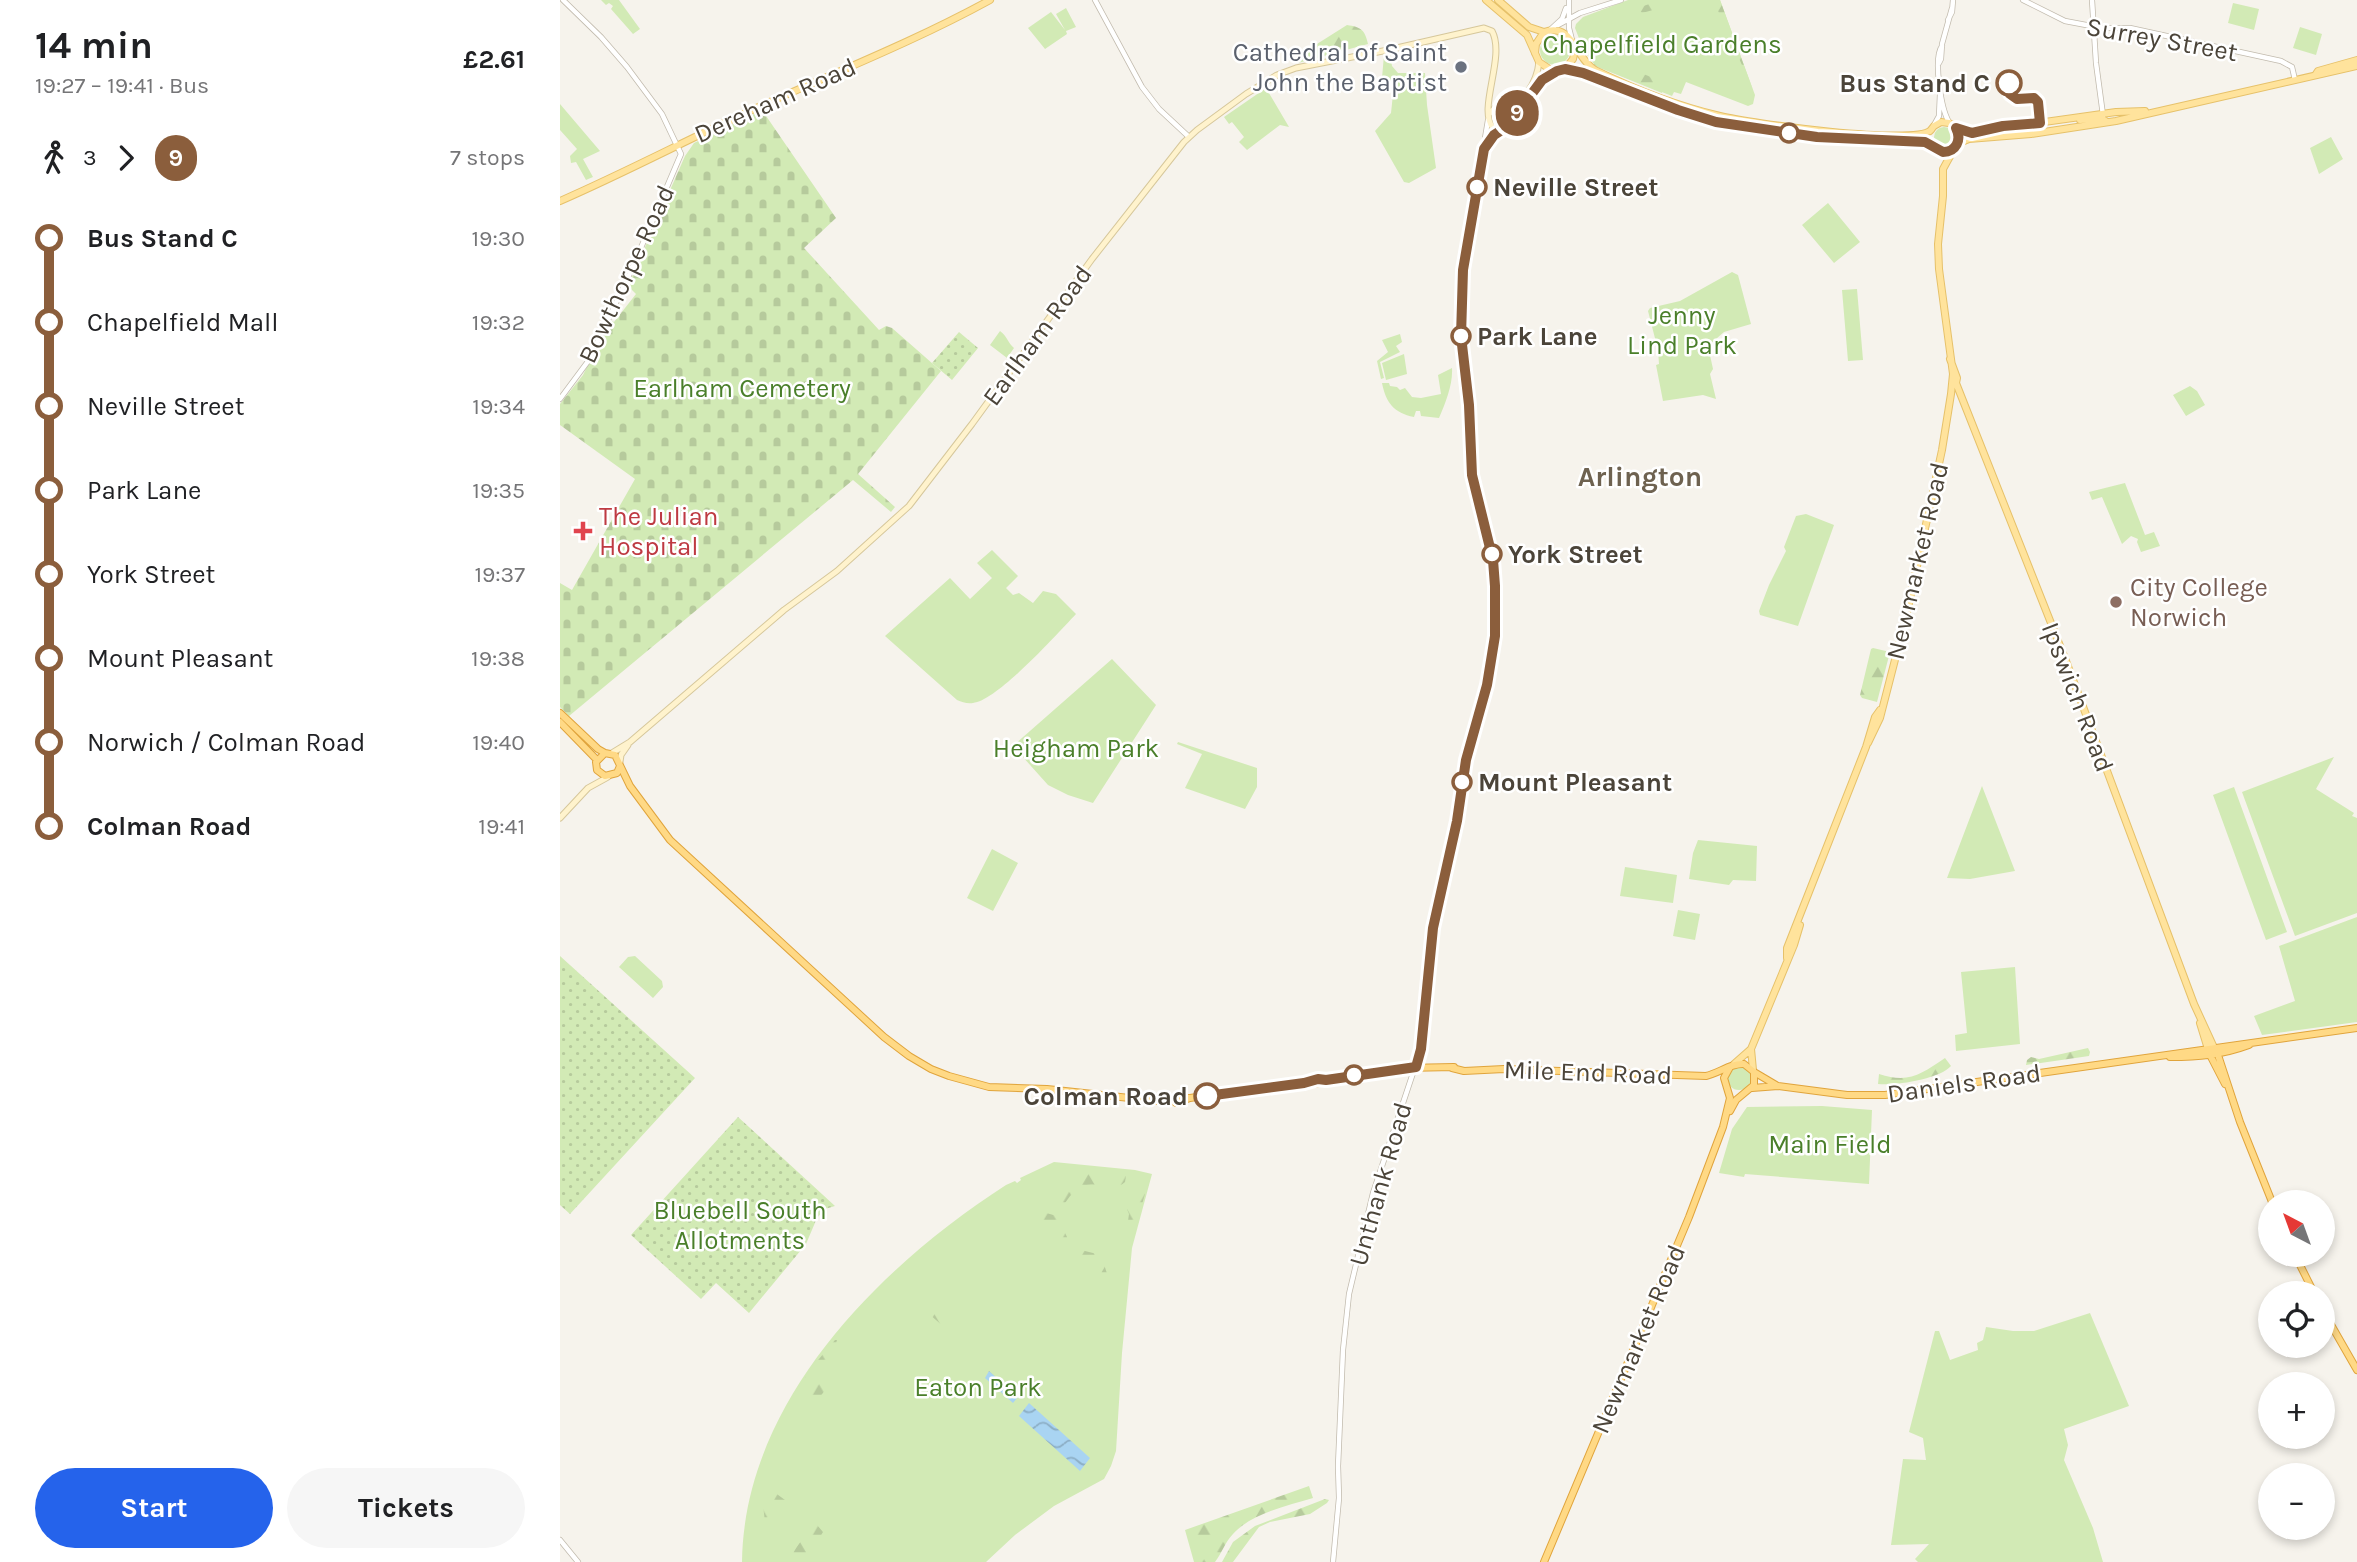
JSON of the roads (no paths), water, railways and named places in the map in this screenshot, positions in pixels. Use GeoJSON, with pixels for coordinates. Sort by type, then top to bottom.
{"type":"FeatureCollection","features":[{"type":"Feature","properties":{"kind":"highway"},"geometry":{"type":"LineString","coordinates":[[560,713],[598,749],[608,753],[620,764],[641,801]]}},
{"type":"Feature","properties":{"kind":"highway"},"geometry":{"type":"LineString","coordinates":[[560,722],[597,760],[600,774],[624,783],[676,846],[897,1048],[931,1069],[989,1087],[1045,1088],[1173,1101],[1178,1098],[1416,1067]]}},
{"type":"Feature","properties":{"kind":"highway"},"geometry":{"type":"LineString","coordinates":[[597,760],[608,753]]}},
{"type":"Feature","properties":{"kind":"highway"},"geometry":{"type":"LineString","coordinates":[[611,776],[620,764]]}},
{"type":"Feature","properties":{"kind":"highway","name":"Daniels Road"},"geometry":{"type":"LineString","coordinates":[[1752,1088],[1778,1086],[1847,1095],[1885,1095],[2150,1057],[2213,1052],[2260,1041],[2357,1028]]}},
{"type":"Feature","properties":{"kind":"highway","name":"Ipswich Road"},"geometry":{"type":"LineString","coordinates":[[2213,1052],[2267,1190]]}},
{"type":"Feature","properties":{"kind":"highway"},"geometry":{"type":"LineString","coordinates":[[1732,1065],[1744,1064],[1753,1071]]}},
{"type":"Feature","properties":{"kind":"highway","name":"Mile End Road"},"geometry":{"type":"LineString","coordinates":[[1416,1067],[1706,1076],[1732,1065]]}},
{"type":"Feature","properties":{"kind":"highway","name":"Newmarket Road"},"geometry":{"type":"LineString","coordinates":[[1544,1562],[1689,1217],[1727,1114],[1730,1098],[1725,1075],[1732,1065]]}},
{"type":"Feature","properties":{"kind":"highway","name":"Daniels Road"},"geometry":{"type":"LineString","coordinates":[[1753,1071],[1778,1086]]}},
{"type":"Feature","properties":{"kind":"highway","name":"Newmarket Road"},"geometry":{"type":"LineString","coordinates":[[1727,1114],[1736,1100],[1752,1088],[1755,1080],[1753,1071]]}},
{"type":"Feature","properties":{"kind":"highway","name":"Mile End Road"},"geometry":{"type":"LineString","coordinates":[[1706,1076],[1727,1087]]}},
{"type":"Feature","properties":{"kind":"highway"},"geometry":{"type":"LineString","coordinates":[[1727,1087],[1736,1094],[1745,1093]]}},
{"type":"Feature","properties":{"kind":"highway"},"geometry":{"type":"LineString","coordinates":[[2335,1332],[2357,1370]]}},
{"type":"Feature","properties":{"kind":"main road","name":"Dereham Road"},"geometry":{"type":"LineString","coordinates":[[560,201],[990,0]]}},
{"type":"Feature","properties":{"kind":"main road"},"geometry":{"type":"LineString","coordinates":[[1486,0],[1527,35],[1539,62],[1557,71]]}},
{"type":"Feature","properties":{"kind":"main road"},"geometry":{"type":"LineString","coordinates":[[1498,0],[1529,27],[1563,32],[1587,65],[1599,72],[1683,106],[1721,117],[1820,131],[1921,135],[1941,122],[1972,133],[2003,126],[2102,113],[2157,110]]}},
{"type":"Feature","properties":{"kind":"main road","name":"Earlham Road"},"geometry":{"type":"LineString","coordinates":[[620,764],[621,755],[630,743],[784,610],[838,571],[909,506],[1092,259],[1189,137],[1206,122],[1277,75],[1296,68],[1479,29],[1487,28],[1492,31]]}},
{"type":"Feature","properties":{"kind":"main road","name":"Unthank Road"},"geometry":{"type":"LineString","coordinates":[[1488,118],[1496,51],[1496,40],[1492,31]]}},
{"type":"Feature","properties":{"kind":"main road"},"geometry":{"type":"LineString","coordinates":[[1535,52],[1536,44],[1547,31]]}},
{"type":"Feature","properties":{"kind":"main road"},"geometry":{"type":"LineString","coordinates":[[1565,69],[1573,59],[1574,44]]}},
{"type":"Feature","properties":{"kind":"main road"},"geometry":{"type":"LineString","coordinates":[[1943,166],[1952,150],[1962,140],[2031,134],[2107,122],[2295,80],[2357,60]]}},
{"type":"Feature","properties":{"kind":"main road"},"geometry":{"type":"LineString","coordinates":[[1539,62],[1535,79],[1519,102],[1494,108],[1488,118],[1493,128],[1501,130],[1508,126],[1542,80],[1565,69],[1583,73],[1716,122],[1817,137],[1925,142],[1935,149],[1952,150]]}},
{"type":"Feature","properties":{"kind":"main road"},"geometry":{"type":"LineString","coordinates":[[2316,74],[2319,76],[2357,66]]}},
{"type":"Feature","properties":{"kind":"main road"},"geometry":{"type":"LineString","coordinates":[[1490,90],[1493,100],[1509,112],[1510,122]]}},
{"type":"Feature","properties":{"kind":"main road"},"geometry":{"type":"LineString","coordinates":[[2067,119],[2101,118],[2107,122]]}},
{"type":"Feature","properties":{"kind":"main road"},"geometry":{"type":"LineString","coordinates":[[2016,126],[2017,134]]}},
{"type":"Feature","properties":{"kind":"main road"},"geometry":{"type":"LineString","coordinates":[[1932,128],[1929,138],[1943,166],[1939,269],[1950,359],[1957,378],[1952,379]]}},
{"type":"Feature","properties":{"kind":"main road"},"geometry":{"type":"LineString","coordinates":[[1956,128],[1958,144]]}},
{"type":"Feature","properties":{"kind":"main road","name":"Newmarket Road"},"geometry":{"type":"LineString","coordinates":[[1753,1071],[1751,1049],[1892,674],[1942,450],[1952,379],[1950,359]]}},
{"type":"Feature","properties":{"kind":"main road","name":"Ipswich Road"},"geometry":{"type":"LineString","coordinates":[[1952,379],[2066,661],[2213,1052]]}},
{"type":"Feature","properties":{"kind":"main road","name":"Earlham Road"},"geometry":{"type":"LineString","coordinates":[[608,753],[630,743]]}},
{"type":"Feature","properties":{"kind":"main road"},"geometry":{"type":"LineString","coordinates":[[588,788],[597,775],[597,770]]}},
{"type":"Feature","properties":{"kind":"main road"},"geometry":{"type":"LineString","coordinates":[[560,818],[595,782],[611,776]]}},
{"type":"Feature","properties":{"kind":"main road","name":"Newmarket Road"},"geometry":{"type":"LineString","coordinates":[[1732,1065],[1751,1049]]}},
{"type":"Feature","properties":{"kind":"street"},"geometry":{"type":"LineString","coordinates":[[563,0],[620,58],[662,114],[678,145]]}},
{"type":"Feature","properties":{"kind":"street"},"geometry":{"type":"LineString","coordinates":[[1096,0],[1142,87],[1158,109],[1189,137]]}},
{"type":"Feature","properties":{"kind":"street"},"geometry":{"type":"LineString","coordinates":[[1558,25],[1569,0],[1569,21],[1574,44]]}},
{"type":"Feature","properties":{"kind":"street"},"geometry":{"type":"LineString","coordinates":[[1547,31],[1586,12],[1621,0]]}},
{"type":"Feature","properties":{"kind":"street"},"geometry":{"type":"LineString","coordinates":[[1949,123],[1944,112],[1938,54],[1953,0]]}},
{"type":"Feature","properties":{"kind":"street","name":"Surrey Street"},"geometry":{"type":"LineString","coordinates":[[2023,0],[2066,21],[2130,28],[2281,61],[2292,67],[2295,80]]}},
{"type":"Feature","properties":{"kind":"street"},"geometry":{"type":"LineString","coordinates":[[2092,0],[2102,113],[2107,122]]}},
{"type":"Feature","properties":{"kind":"street"},"geometry":{"type":"LineString","coordinates":[[1932,128],[1940,111],[1941,93]]}},
{"type":"Feature","properties":{"kind":"street","name":"Unthank Road"},"geometry":{"type":"LineString","coordinates":[[1333,1562],[1339,1498],[1343,1350],[1349,1294],[1373,1193],[1421,1049],[1433,928],[1457,821],[1466,760],[1487,685],[1495,636],[1493,560],[1472,475],[1469,405],[1461,336],[1463,270],[1488,118]]}},
{"type":"Feature","properties":{"kind":"street"},"geometry":{"type":"LineString","coordinates":[[1484,149],[1489,139],[1501,130]]}},
{"type":"Feature","properties":{"kind":"street","name":"Bowthorpe Road"},"geometry":{"type":"LineString","coordinates":[[560,399],[589,360],[631,271],[681,153],[678,145]]}},
{"type":"Feature","properties":{"kind":"street"},"geometry":{"type":"LineString","coordinates":[[560,1540],[578,1562]]}},
{"type":"Feature","properties":{"kind":"water"},"geometry":{"type":"Polygon","coordinates":[[[989,1371],[1018,1397],[1013,1403],[985,1378],[989,1371]]]}},
{"type":"Feature","properties":{"kind":"water"},"geometry":{"type":"Polygon","coordinates":[[[1029,1403],[1090,1458],[1080,1471],[1019,1416],[1029,1403]]]}},
{"type":"Feature","properties":{"kind":"place","name":"Cathedral of Saint John the Baptist"},"geometry":{"type":"Point","coordinates":[1461,67]}},
{"type":"Feature","properties":{"kind":"place","name":"Bus Stand C"},"geometry":{"type":"Point","coordinates":[2009,83]}},
{"type":"Feature","properties":{"kind":"place","name":"Neville Street"},"geometry":{"type":"Point","coordinates":[1477,187]}},
{"type":"Feature","properties":{"kind":"place","name":"Park Lane"},"geometry":{"type":"Point","coordinates":[1461,336]}},
{"type":"Feature","properties":{"kind":"place","name":"The Julian Hospital"},"geometry":{"type":"Point","coordinates":[583,531]}},
{"type":"Feature","properties":{"kind":"place","name":"York Street"},"geometry":{"type":"Point","coordinates":[1492,554]}},
{"type":"Feature","properties":{"kind":"place","name":"City College Norwich"},"geometry":{"type":"Point","coordinates":[2116,602]}},
{"type":"Feature","properties":{"kind":"place","name":"Mount Pleasant"},"geometry":{"type":"Point","coordinates":[1462,782]}},
{"type":"Feature","properties":{"kind":"place","name":"Colman Road"},"geometry":{"type":"Point","coordinates":[1207,1096]}},
{"type":"Feature","properties":{"kind":"district","name":"Arlington"},"geometry":{"type":"Point","coordinates":[1640,476]}},
{"type":"Feature","properties":{"kind":"park label","name":"Chapelfield Gardens"},"geometry":{"type":"Point","coordinates":[1662,44]}},
{"type":"Feature","properties":{"kind":"park label","name":"Jenny Lind Park"},"geometry":{"type":"Point","coordinates":[1682,330]}},
{"type":"Feature","properties":{"kind":"park label","name":"Earlham Cemetery"},"geometry":{"type":"Point","coordinates":[742,388]}},
{"type":"Feature","properties":{"kind":"park label","name":"Heigham Park"},"geometry":{"type":"Point","coordinates":[1076,748]}},
{"type":"Feature","properties":{"kind":"park label","name":"Main Field"},"geometry":{"type":"Point","coordinates":[1830,1144]}},
{"type":"Feature","properties":{"kind":"park label","name":"Bluebell South Allotments"},"geometry":{"type":"Point","coordinates":[740,1225]}},
{"type":"Feature","properties":{"kind":"park label","name":"Eaton Park"},"geometry":{"type":"Point","coordinates":[978,1387]}}]}
